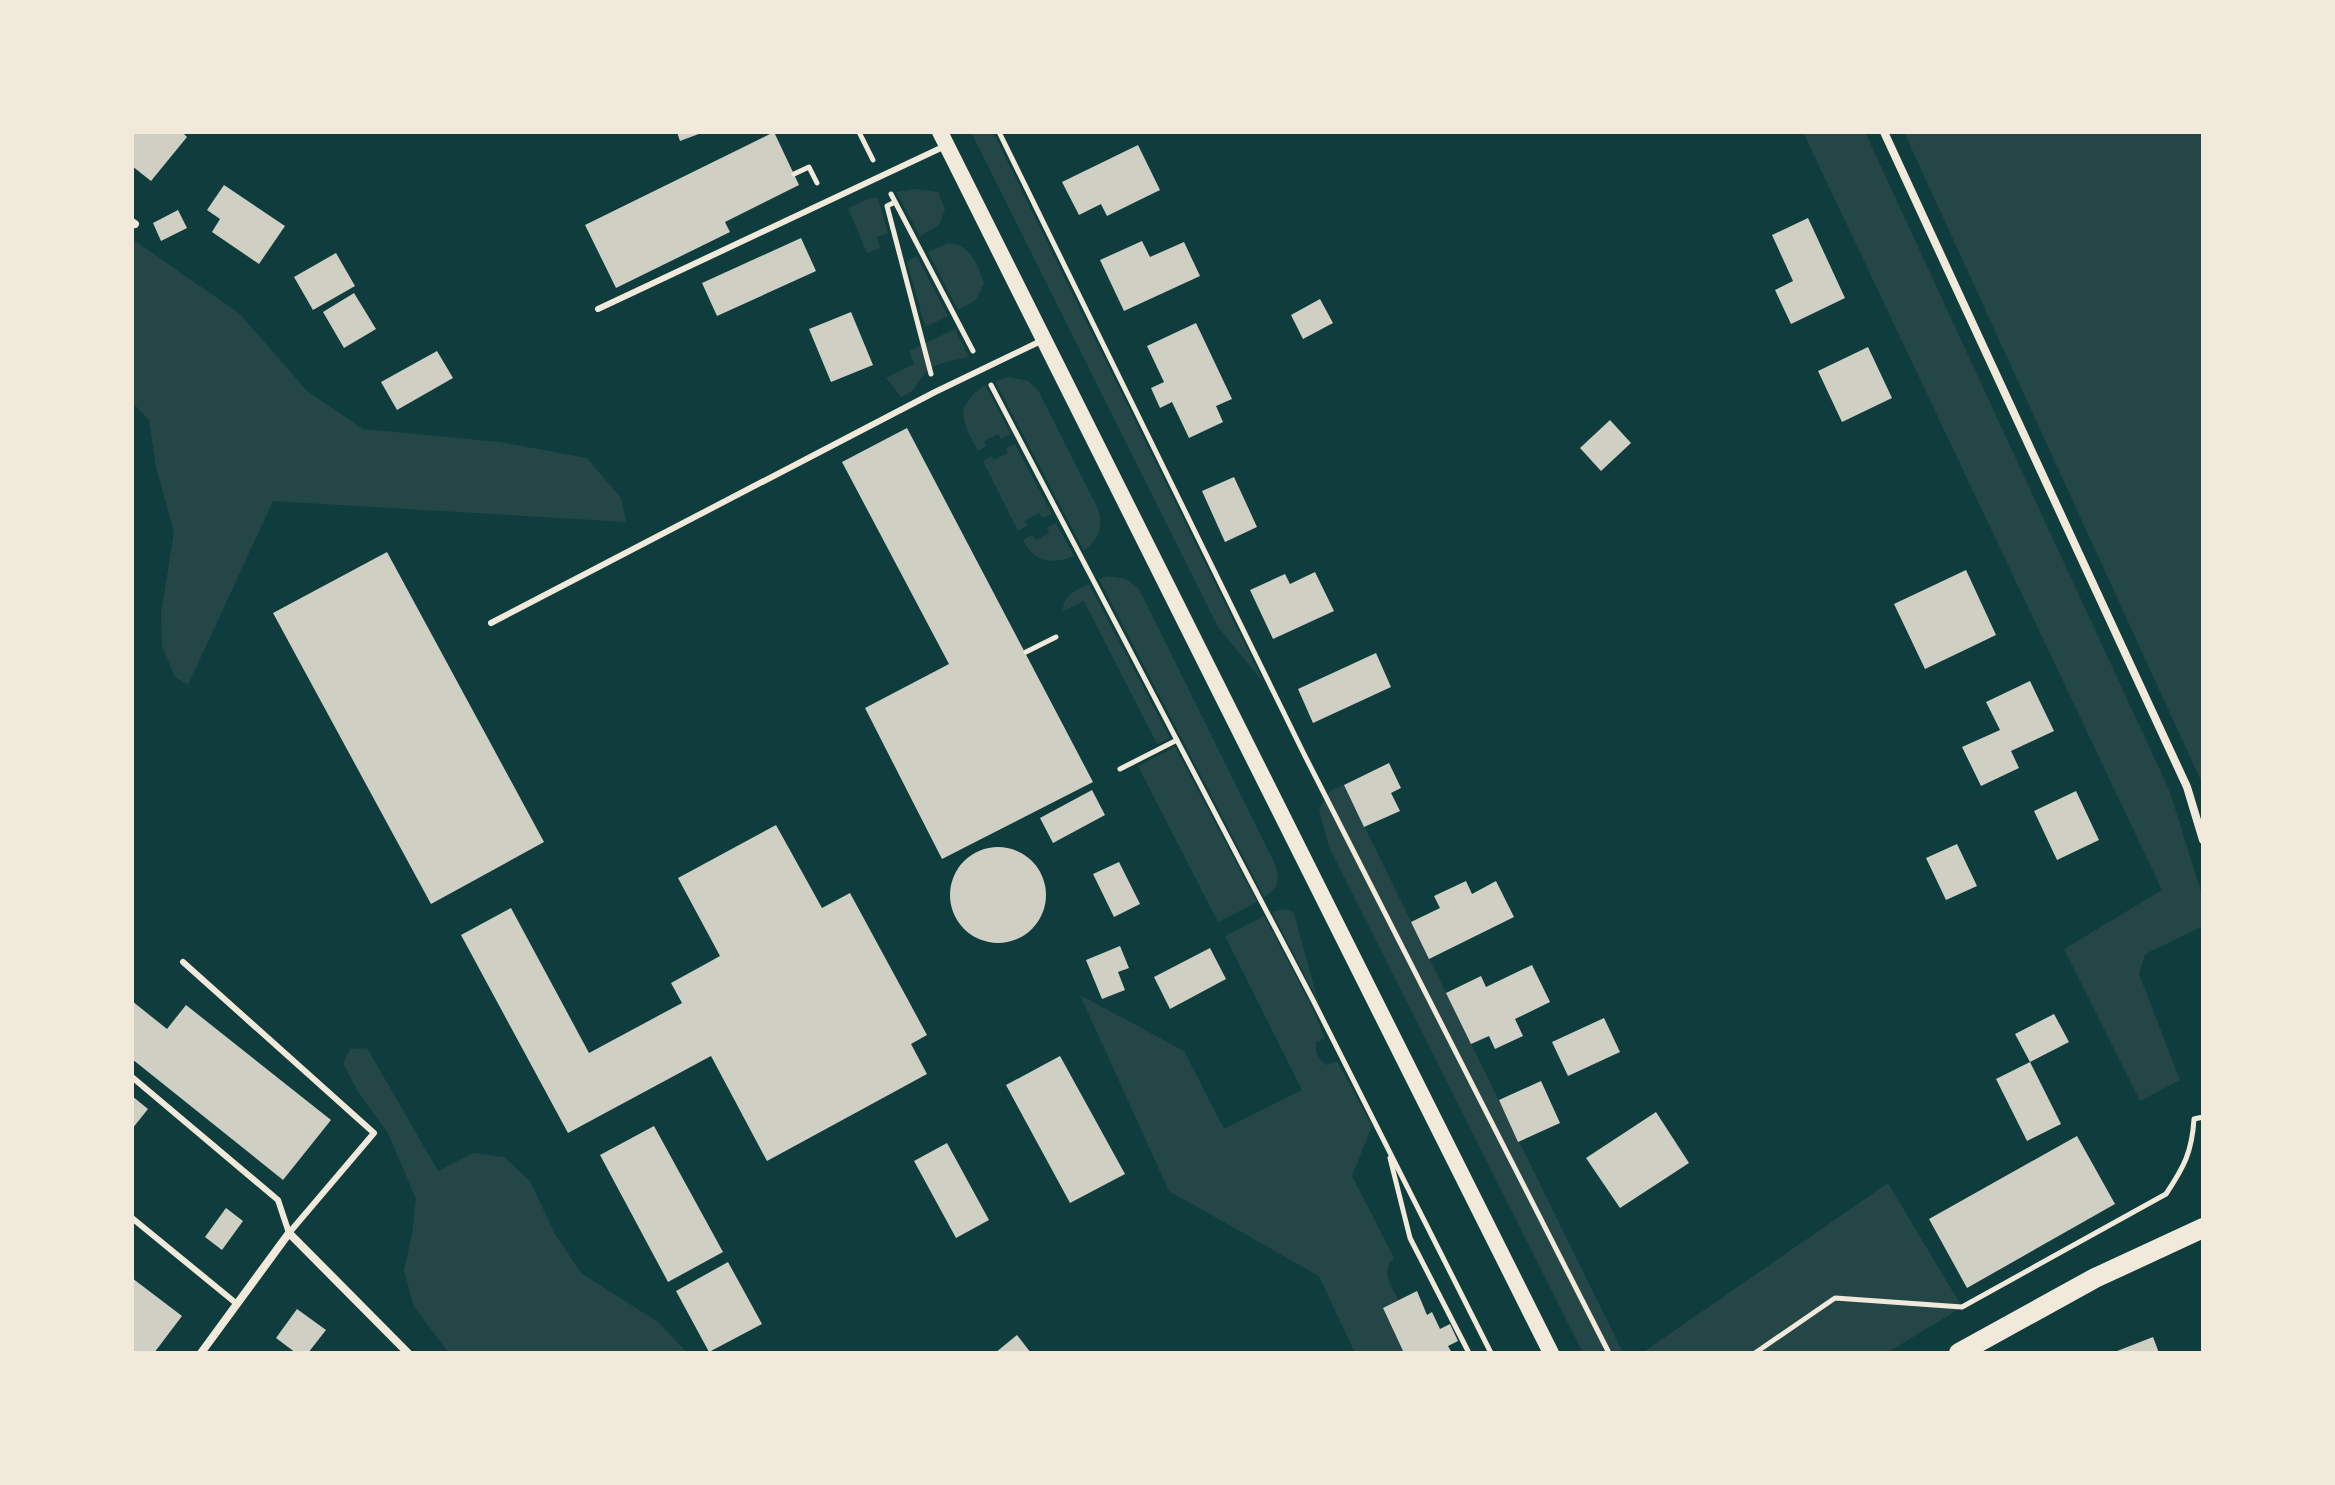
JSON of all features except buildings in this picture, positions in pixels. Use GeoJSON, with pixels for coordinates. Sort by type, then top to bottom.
{"type":"FeatureCollection","features":[{"type":"Feature","properties":{"kind":"main road"},"geometry":{"type":"LineString","coordinates":[[944,139],[1551,1353]]}},
{"type":"Feature","properties":{"kind":"main road"},"geometry":{"type":"LineString","coordinates":[[1959,1353],[2095,1278],[2203,1228]]}},
{"type":"Feature","properties":{"kind":"street"},"geometry":{"type":"LineString","coordinates":[[1884,132],[2187,787],[2203,840]]}},
{"type":"Feature","properties":{"kind":"street"},"geometry":{"type":"LineString","coordinates":[[201,1353],[289,1233],[408,1353]]}},
{"type":"Feature","properties":{"kind":"lane"},"geometry":{"type":"LineString","coordinates":[[598,309],[944,139]]}},
{"type":"Feature","properties":{"kind":"lane"},"geometry":{"type":"LineString","coordinates":[[491,623],[1043,339]]}},
{"type":"Feature","properties":{"kind":"lane"},"geometry":{"type":"LineString","coordinates":[[183,962],[374,1133],[289,1233]]}},
{"type":"Feature","properties":{"kind":"lane"},"geometry":{"type":"LineString","coordinates":[[132,1077],[278,1200],[289,1233]]}},
{"type":"Feature","properties":{"kind":"lane"},"geometry":{"type":"LineString","coordinates":[[132,1218],[237,1304]]}},
{"type":"Feature","properties":{"kind":"path"},"geometry":{"type":"LineString","coordinates":[[859,132],[872,157]]}},
{"type":"Feature","properties":{"kind":"path"},"geometry":{"type":"LineString","coordinates":[[999,132],[1304,754],[1609,1353]]}},
{"type":"Feature","properties":{"kind":"path"},"geometry":{"type":"LineString","coordinates":[[794,174],[809,167],[817,183]]}},
{"type":"Feature","properties":{"kind":"path"},"geometry":{"type":"LineString","coordinates":[[891,193],[975,355]]}},
{"type":"Feature","properties":{"kind":"path"},"geometry":{"type":"LineString","coordinates":[[895,202],[887,206],[924,344]]}},
{"type":"Feature","properties":{"kind":"path"},"geometry":{"type":"LineString","coordinates":[[990,383],[1314,1002],[1491,1353]]}},
{"type":"Feature","properties":{"kind":"path"},"geometry":{"type":"LineString","coordinates":[[1026,652],[1056,637]]}},
{"type":"Feature","properties":{"kind":"path"},"geometry":{"type":"LineString","coordinates":[[1120,769],[1177,740]]}},
{"type":"Feature","properties":{"kind":"path"},"geometry":{"type":"LineString","coordinates":[[1755,1353],[1835,1298],[1962,1307],[2166,1194],[2185,1167],[2193,1142],[2194,1119],[2203,1117]]}},
{"type":"Feature","properties":{"kind":"path"},"geometry":{"type":"LineString","coordinates":[[1387,1148],[1410,1238],[1469,1353]]}},
{"type":"Feature","properties":{"kind":"shaded area"},"geometry":{"type":"Polygon","coordinates":[[[971,132],[993,132],[1264,683],[1218,627],[971,132]]]}},
{"type":"Feature","properties":{"kind":"shaded area"},"geometry":{"type":"Polygon","coordinates":[[[1803,132],[1865,132],[2170,792],[2203,898],[2203,926],[2145,954],[2139,974],[2180,1080],[2140,1101],[2064,949],[2162,890],[1803,132]]]}},
{"type":"Feature","properties":{"kind":"shaded area"},"geometry":{"type":"Polygon","coordinates":[[[1904,132],[2203,132],[2203,786],[2201,781],[1904,132]]]}},
{"type":"Feature","properties":{"kind":"shaded area"},"geometry":{"type":"Polygon","coordinates":[[[915,189],[938,192],[945,209],[939,225],[920,236],[896,192],[915,189]]]}},
{"type":"Feature","properties":{"kind":"shaded area"},"geometry":{"type":"Polygon","coordinates":[[[878,198],[888,233],[877,237],[880,248],[867,253],[848,208],[878,198]]]}},
{"type":"Feature","properties":{"kind":"shaded area"},"geometry":{"type":"Polygon","coordinates":[[[132,239],[240,314],[307,391],[363,429],[500,442],[587,458],[621,498],[626,522],[273,501],[188,685],[175,677],[162,646],[161,613],[174,532],[156,467],[149,420],[132,402],[132,239]]]}},
{"type":"Feature","properties":{"kind":"shaded area"},"geometry":{"type":"Polygon","coordinates":[[[949,243],[968,251],[984,283],[976,300],[958,310],[928,252],[949,243]]]}},
{"type":"Feature","properties":{"kind":"shaded area"},"geometry":{"type":"Polygon","coordinates":[[[917,256],[948,316],[925,327],[907,261],[917,256]]]}},
{"type":"Feature","properties":{"kind":"shaded area"},"geometry":{"type":"Polygon","coordinates":[[[955,329],[969,357],[934,367],[913,390],[901,397],[886,378],[914,364],[909,351],[955,329]]]}},
{"type":"Feature","properties":{"kind":"shaded area"},"geometry":{"type":"Polygon","coordinates":[[[1010,377],[1028,381],[1038,390],[1098,509],[1098,533],[1084,551],[995,381],[1010,377]]]}},
{"type":"Feature","properties":{"kind":"shaded area"},"geometry":{"type":"Polygon","coordinates":[[[985,385],[1011,434],[1001,439],[998,434],[984,441],[986,446],[978,451],[964,415],[968,400],[985,385]]]}},
{"type":"Feature","properties":{"kind":"shaded area"},"geometry":{"type":"Polygon","coordinates":[[[1015,444],[1052,514],[1043,518],[1039,513],[1025,521],[1028,525],[1018,531],[983,461],[992,456],[994,460],[1008,453],[1006,448],[1015,444]]]}},
{"type":"Feature","properties":{"kind":"shaded area"},"geometry":{"type":"Polygon","coordinates":[[[1056,523],[1074,556],[1044,560],[1033,553],[1023,540],[1032,535],[1036,540],[1049,533],[1047,527],[1056,523]]]}},
{"type":"Feature","properties":{"kind":"shaded area"},"geometry":{"type":"Polygon","coordinates":[[[1107,576],[1126,579],[1139,589],[1273,860],[1278,881],[1264,897],[1099,579],[1107,576]]]}},
{"type":"Feature","properties":{"kind":"shaded area"},"geometry":{"type":"Polygon","coordinates":[[[1089,584],[1170,738],[1157,744],[1084,601],[1063,611],[1068,597],[1089,584]]]}},
{"type":"Feature","properties":{"kind":"shaded area"},"geometry":{"type":"Polygon","coordinates":[[[1175,747],[1257,902],[1218,922],[1138,766],[1175,747]]]}},
{"type":"Feature","properties":{"kind":"shaded area"},"geometry":{"type":"Polygon","coordinates":[[[1344,785],[1623,1353],[1583,1353],[1329,847],[1319,809],[1330,791],[1344,785]]]}},
{"type":"Feature","properties":{"kind":"shaded area"},"geometry":{"type":"Polygon","coordinates":[[[1286,909],[1294,913],[1318,1001],[1272,912],[1286,909]]]}},
{"type":"Feature","properties":{"kind":"shaded area"},"geometry":{"type":"Polygon","coordinates":[[[1264,916],[1325,1038],[1316,1042],[1321,1061],[1327,1065],[1337,1061],[1372,1126],[1352,1176],[1394,1258],[1387,1273],[1398,1300],[1383,1308],[1404,1353],[1355,1353],[1319,1276],[1169,1191],[1080,995],[1184,1051],[1224,1129],[1302,1090],[1225,936],[1264,916]]]}},
{"type":"Feature","properties":{"kind":"shaded area"},"geometry":{"type":"Polygon","coordinates":[[[367,1048],[438,1171],[473,1153],[504,1157],[530,1181],[555,1234],[581,1273],[658,1322],[688,1353],[449,1353],[414,1307],[404,1270],[416,1199],[388,1133],[357,1090],[343,1063],[350,1049],[367,1048]]]}},
{"type":"Feature","properties":{"kind":"shaded area"},"geometry":{"type":"Polygon","coordinates":[[[1888,1183],[1962,1307],[1887,1353],[1642,1353],[1888,1183]]]}}]}
